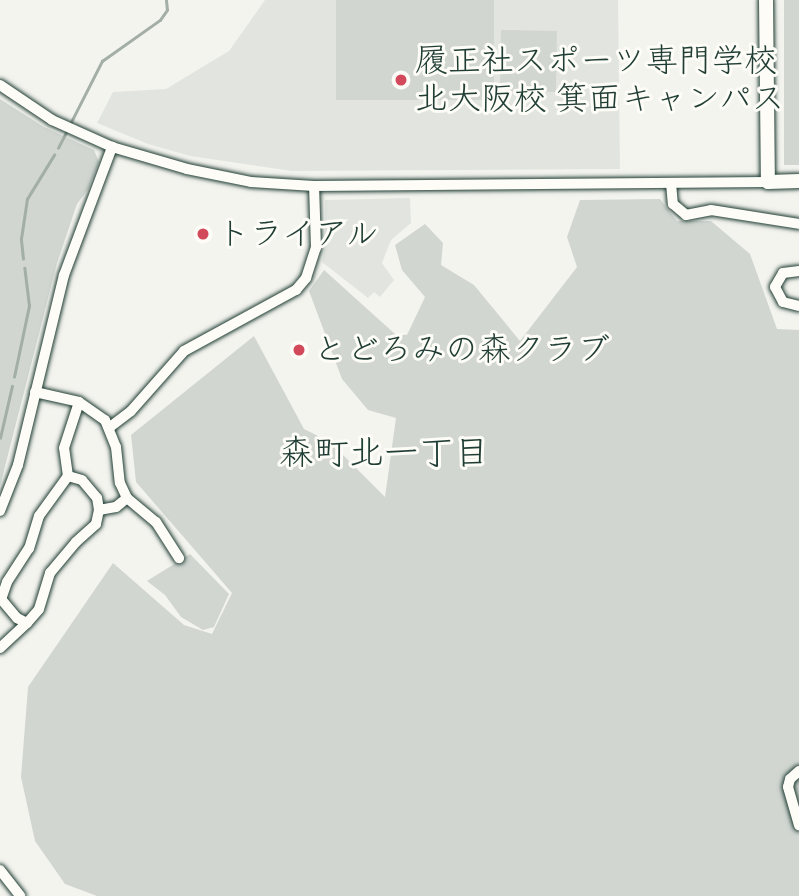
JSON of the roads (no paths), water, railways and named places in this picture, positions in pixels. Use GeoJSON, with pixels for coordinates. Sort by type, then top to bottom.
{"type":"FeatureCollection","features":[{"type":"Feature","properties":{"kind":"main road"},"geometry":{"type":"LineString","coordinates":[[766,0],[768,182],[799,181]]}},
{"type":"Feature","properties":{"kind":"street"},"geometry":{"type":"LineString","coordinates":[[0,85],[56,122],[112,147],[219,176],[314,186],[768,182]]}},
{"type":"Feature","properties":{"kind":"street"},"geometry":{"type":"LineString","coordinates":[[0,511],[18,465],[64,275],[112,147]]}},
{"type":"Feature","properties":{"kind":"street"},"geometry":{"type":"LineString","coordinates":[[671,183],[673,204],[686,215],[711,210],[799,224]]}},
{"type":"Feature","properties":{"kind":"street"},"geometry":{"type":"LineString","coordinates":[[110,427],[131,411],[184,351],[296,290],[306,278],[316,248],[314,186]]}},
{"type":"Feature","properties":{"kind":"street"},"geometry":{"type":"LineString","coordinates":[[799,271],[783,273],[775,287],[783,302],[799,306]]}},
{"type":"Feature","properties":{"kind":"street"},"geometry":{"type":"LineString","coordinates":[[35,393],[79,402],[94,410],[110,427],[116,447],[120,483],[127,498],[156,522],[179,558]]}},
{"type":"Feature","properties":{"kind":"street"},"geometry":{"type":"LineString","coordinates":[[27,623],[17,618],[1,600],[7,582],[29,548],[39,516],[68,477],[65,448],[79,402]]}},
{"type":"Feature","properties":{"kind":"street"},"geometry":{"type":"LineString","coordinates":[[0,648],[39,608],[50,573],[76,542],[96,524],[99,510],[91,488],[82,480],[68,477]]}},
{"type":"Feature","properties":{"kind":"street"},"geometry":{"type":"LineString","coordinates":[[99,510],[116,507],[127,498]]}},
{"type":"Feature","properties":{"kind":"street"},"geometry":{"type":"LineString","coordinates":[[799,771],[790,779],[788,787],[799,825]]}},
{"type":"Feature","properties":{"kind":"street"},"geometry":{"type":"LineString","coordinates":[[0,870],[20,896]]}},
{"type":"Feature","properties":{"kind":"waterway"},"geometry":{"type":"LineString","coordinates":[[69,126],[102,61],[160,20],[167,10],[166,0]]}},
{"type":"Feature","properties":{"kind":"waterway"},"geometry":{"type":"LineString","coordinates":[[58,148],[66,132]]}},
{"type":"Feature","properties":{"kind":"waterway"},"geometry":{"type":"LineString","coordinates":[[23,259],[21,239],[27,199],[54,155]]}},
{"type":"Feature","properties":{"kind":"waterway"},"geometry":{"type":"LineString","coordinates":[[14,377],[29,306],[24,268]]}},
{"type":"Feature","properties":{"kind":"waterway"},"geometry":{"type":"LineString","coordinates":[[0,438],[12,386]]}},
{"type":"Feature","properties":{"kind":"place","name":"履正社スポーツ専門学校 北大阪校 箕面キャンパス"},"geometry":{"type":"Point","coordinates":[401,80]}},
{"type":"Feature","properties":{"kind":"place","name":"トライアル"},"geometry":{"type":"Point","coordinates":[203,234]}},
{"type":"Feature","properties":{"kind":"place","name":"とどろみの森クラブ"},"geometry":{"type":"Point","coordinates":[299,350]}},
{"type":"Feature","properties":{"kind":"district","name":"森町北一丁目"},"geometry":{"type":"Point","coordinates":[384,453]}}]}
